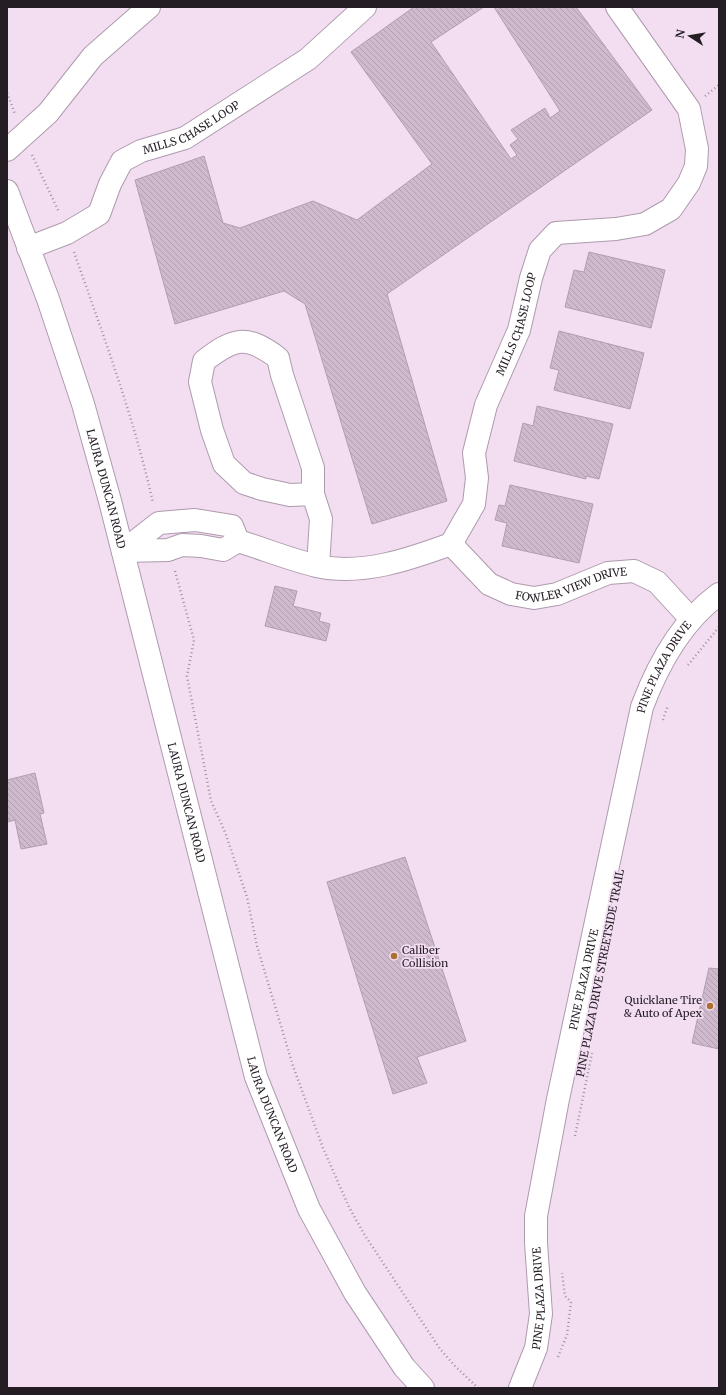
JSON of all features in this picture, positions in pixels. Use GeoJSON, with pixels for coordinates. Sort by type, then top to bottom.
{"type":"FeatureCollection","features":[{"type":"Feature","properties":{"kind":"street"},"geometry":{"type":"LineString","coordinates":[[7,150],[48,113],[93,56],[149,7]]}},
{"type":"Feature","properties":{"kind":"street","name":"MILLS CHASE LOOP"},"geometry":{"type":"LineString","coordinates":[[28,248],[67,233],[99,214],[110,184],[122,161],[141,151],[185,138],[308,59],[365,7]]}},
{"type":"Feature","properties":{"kind":"street","name":"MILLS CHASE LOOP"},"geometry":{"type":"LineString","coordinates":[[451,544],[474,504],[477,478],[474,453],[486,405],[519,330],[531,278],[540,250],[556,233],[616,229],[645,224],[671,209],[689,183],[696,166],[697,149],[690,109],[617,7]]}},
{"type":"Feature","properties":{"kind":"street","name":"LAURA DUNCAN ROAD"},"geometry":{"type":"LineString","coordinates":[[7,191],[82,404],[122,551],[252,1062],[264,1101],[309,1209],[355,1293],[404,1367],[423,1388]]}},
{"type":"Feature","properties":{"kind":"street"},"geometry":{"type":"LineString","coordinates":[[314,494],[290,495],[262,489],[244,483],[224,464],[212,430],[200,382],[204,361],[223,346],[241,341],[261,346],[278,358],[282,375],[313,468],[314,494],[321,519],[318,566]]}},
{"type":"Feature","properties":{"kind":"street"},"geometry":{"type":"LineString","coordinates":[[122,551],[159,523],[195,520],[232,526],[238,541],[318,566],[351,568],[380,565],[410,559],[451,544]]}},
{"type":"Feature","properties":{"kind":"street","name":"FOWLER VIEW DRIVE"},"geometry":{"type":"LineString","coordinates":[[451,544],[489,584],[511,594],[534,598],[549,595],[608,573],[634,571],[657,582],[691,619]]}},
{"type":"Feature","properties":{"kind":"street","name":"PINE PLAZA DRIVE"},"geometry":{"type":"LineString","coordinates":[[520,1388],[536,1348],[540,1320],[540,1285],[536,1242],[536,1216],[558,1099],[630,755],[642,707],[651,683],[662,662],[691,619],[719,594]]}},
{"type":"Feature","properties":{"kind":"path"},"geometry":{"type":"LineString","coordinates":[[75,253],[127,403],[143,458],[154,504]]}},
{"type":"Feature","properties":{"kind":"path"},"geometry":{"type":"LineString","coordinates":[[173,566],[194,640],[187,676],[211,801],[225,832],[247,896],[257,946],[298,1081],[323,1148],[349,1207],[364,1234],[440,1349],[478,1388]]}},
{"type":"Feature","properties":{"kind":"path"},"geometry":{"type":"LineString","coordinates":[[684,670],[719,627]]}},
{"type":"Feature","properties":{"kind":"path"},"geometry":{"type":"LineString","coordinates":[[662,724],[669,704]]}},
{"type":"Feature","properties":{"kind":"path","name":"PINE PLAZA DRIVE STREETSIDE TRAIL"},"geometry":{"type":"LineString","coordinates":[[574,1140],[594,1046]]}},
{"type":"Feature","properties":{"kind":"path"},"geometry":{"type":"LineString","coordinates":[[560,1266],[565,1296],[571,1302],[568,1335]]}},
{"type":"Feature","properties":{"kind":"building"},"geometry":{"type":"Polygon","coordinates":[[[414,7],[484,7],[431,42],[511,159],[517,155],[510,145],[518,139],[511,130],[545,108],[550,118],[560,111],[494,7],[576,7],[652,110],[387,294],[447,501],[372,524],[305,304],[284,291],[175,324],[135,180],[204,156],[223,223],[240,228],[313,201],[357,220],[432,164],[351,52],[414,7]]]}},
{"type":"Feature","properties":{"kind":"building"},"geometry":{"type":"Polygon","coordinates":[[[589,252],[665,270],[651,328],[565,307],[574,270],[584,272],[589,252]]]}},
{"type":"Feature","properties":{"kind":"building"},"geometry":{"type":"Polygon","coordinates":[[[559,331],[644,353],[630,409],[554,390],[559,370],[550,368],[559,331]]]}},
{"type":"Feature","properties":{"kind":"building"},"geometry":{"type":"Polygon","coordinates":[[[537,406],[613,424],[599,479],[586,476],[586,479],[514,461],[523,423],[533,426],[537,406]]]}},
{"type":"Feature","properties":{"kind":"building"},"geometry":{"type":"Polygon","coordinates":[[[510,485],[593,504],[579,563],[502,546],[507,523],[495,520],[499,505],[505,506],[510,485]]]}},
{"type":"Feature","properties":{"kind":"building"},"geometry":{"type":"Polygon","coordinates":[[[275,586],[297,591],[293,606],[321,613],[319,621],[330,624],[326,641],[265,626],[275,586]]]}},
{"type":"Feature","properties":{"kind":"building"},"geometry":{"type":"Polygon","coordinates":[[[35,773],[44,813],[40,814],[47,844],[21,849],[15,820],[7,822],[7,780],[35,773]]]}},
{"type":"Feature","properties":{"kind":"building","name":"Caliber Collision"},"geometry":{"type":"Polygon","coordinates":[[[405,857],[466,1041],[417,1057],[427,1083],[393,1094],[327,882],[405,857]]]}},
{"type":"Feature","properties":{"kind":"building","name":"Quicklane Tire & Auto of Apex"},"geometry":{"type":"Polygon","coordinates":[[[709,968],[719,969],[719,1049],[692,1043],[709,968]]]}},
{"type":"Feature","properties":{"kind":"place","name":"Caliber Collision"},"geometry":{"type":"Point","coordinates":[394,956]}},
{"type":"Feature","properties":{"kind":"place","name":"Quicklane Tire & Auto of Apex"},"geometry":{"type":"Point","coordinates":[710,1006]}}]}
